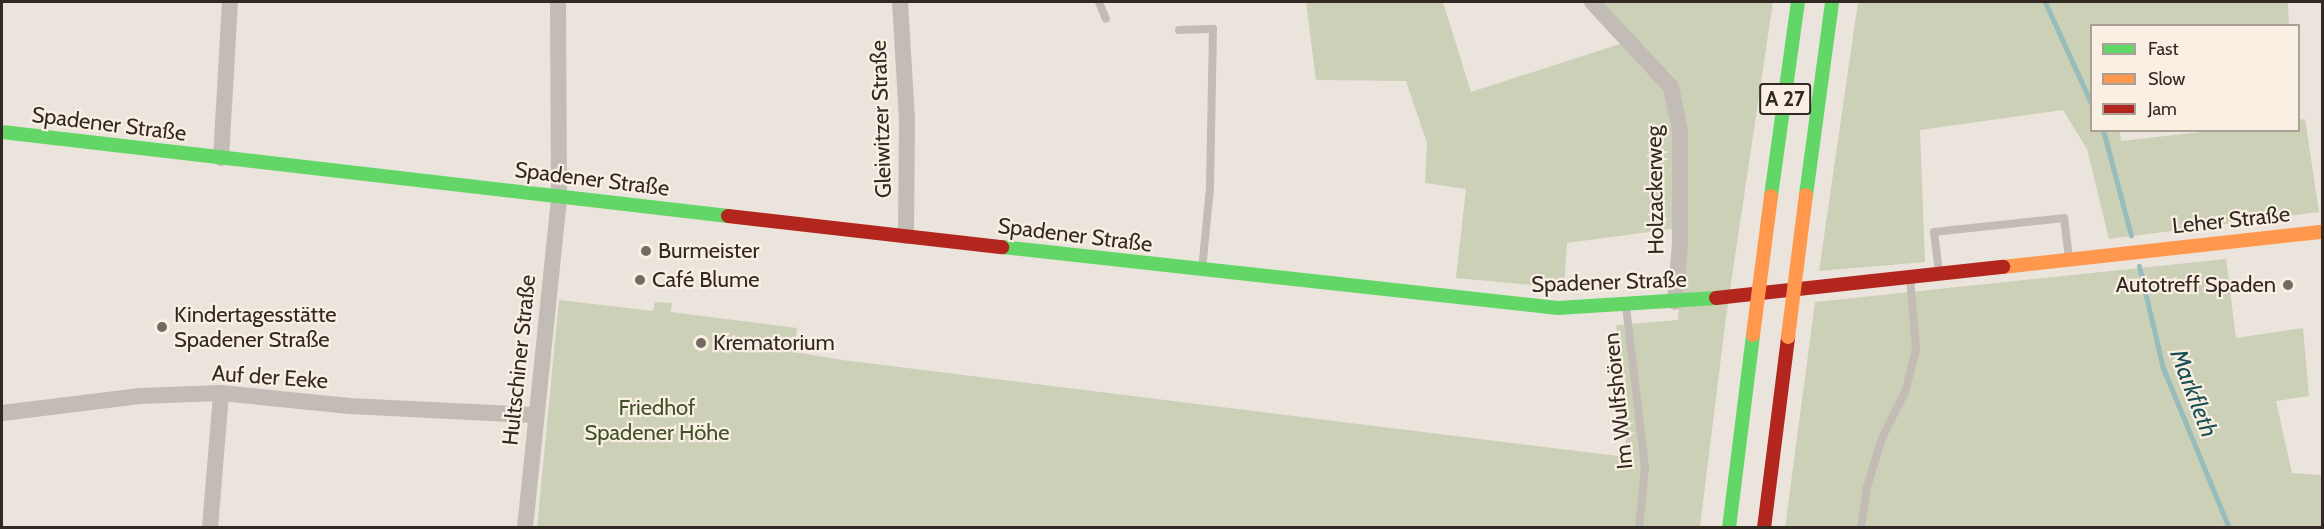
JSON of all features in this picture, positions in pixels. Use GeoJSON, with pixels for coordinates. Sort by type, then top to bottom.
{"type":"FeatureCollection","features":[{"type":"Feature","properties":{"kind":"main road","name":"A 27"},"geometry":{"type":"LineString","coordinates":[[1729,528],[1798,2]]}},
{"type":"Feature","properties":{"kind":"main road","name":"A 27"},"geometry":{"type":"LineString","coordinates":[[1764,528],[1832,2]]}},
{"type":"Feature","properties":{"kind":"main road","name":"Spadener Straße"},"geometry":{"type":"LineString","coordinates":[[2,132],[1202,270],[1558,308],[1675,302],[2144,250]]}},
{"type":"Feature","properties":{"kind":"main road","name":"Leher Straße"},"geometry":{"type":"LineString","coordinates":[[2144,250],[2322,232]]}},
{"type":"Feature","properties":{"kind":"street"},"geometry":{"type":"LineString","coordinates":[[221,158],[230,2]]}},
{"type":"Feature","properties":{"kind":"street","name":"Hultschiner Straße"},"geometry":{"type":"LineString","coordinates":[[525,528],[559,197],[558,2]]}},
{"type":"Feature","properties":{"kind":"street","name":"Gleiwitzer Straße"},"geometry":{"type":"LineString","coordinates":[[900,2],[907,119],[906,236]]}},
{"type":"Feature","properties":{"kind":"street","name":"Holzackerweg"},"geometry":{"type":"LineString","coordinates":[[1592,2],[1671,87],[1680,130],[1680,243],[1675,302]]}},
{"type":"Feature","properties":{"kind":"street"},"geometry":{"type":"LineString","coordinates":[[210,528],[221,393]]}},
{"type":"Feature","properties":{"kind":"street","name":"Auf der Eeke"},"geometry":{"type":"LineString","coordinates":[[2,413],[140,396],[221,393],[349,406],[535,415]]}},
{"type":"Feature","properties":{"kind":"lane"},"geometry":{"type":"LineString","coordinates":[[1099,2],[1106,19]]}},
{"type":"Feature","properties":{"kind":"lane"},"geometry":{"type":"LineString","coordinates":[[1179,30],[1214,29],[1210,188],[1202,270]]}},
{"type":"Feature","properties":{"kind":"lane"},"geometry":{"type":"LineString","coordinates":[[1939,272],[1934,232],[2064,218],[2069,258]]}},
{"type":"Feature","properties":{"kind":"lane"},"geometry":{"type":"LineString","coordinates":[[1861,528],[1867,487],[1882,438],[1905,392],[1916,350],[1910,275]]}},
{"type":"Feature","properties":{"kind":"lane","name":"Im Wulfshören"},"geometry":{"type":"LineString","coordinates":[[1626,306],[1645,468],[1639,528]]}},
{"type":"Feature","properties":{"kind":"green space","name":"Friedhof Spadener Höhe"},"geometry":{"type":"Polygon","coordinates":[[[1306,2],[1443,2],[1471,92],[1623,43],[1584,2],[1773,2],[1726,317],[1700,527],[537,528],[559,300],[653,311],[655,302],[672,303],[671,312],[797,328],[794,352],[842,360],[1626,457],[1625,389],[1616,325],[1678,320],[1686,227],[1567,243],[1564,288],[1456,278],[1466,189],[1425,183],[1427,143],[1406,81],[1316,80],[1306,2]]]}},
{"type":"Feature","properties":{"kind":"green space"},"geometry":{"type":"Polygon","coordinates":[[[1858,2],[2288,2],[2289,24],[2090,24],[2090,132],[2120,132],[2121,141],[2201,132],[2300,132],[2300,120],[2305,119],[2319,212],[2109,239],[2087,149],[2063,110],[1920,130],[1925,262],[1819,271],[1858,2]]]}},
{"type":"Feature","properties":{"kind":"green space"},"geometry":{"type":"Polygon","coordinates":[[[2226,259],[2236,338],[2303,328],[2309,396],[2276,401],[2292,473],[2322,475],[2322,527],[1785,528],[1815,302],[2226,259]]]}},
{"type":"Feature","properties":{"kind":"waterway","name":"Markfleth"},"geometry":{"type":"LineString","coordinates":[[2045,2],[2090,101]]}},
{"type":"Feature","properties":{"kind":"waterway","name":"Markfleth"},"geometry":{"type":"LineString","coordinates":[[2104,132],[2131,235]]}},
{"type":"Feature","properties":{"kind":"waterway","name":"Markfleth"},"geometry":{"type":"LineString","coordinates":[[2139,266],[2163,368],[2229,528]]}},
{"type":"Feature","properties":{"kind":"traffic: fast"},"geometry":{"type":"LineString","coordinates":[[1771,196],[1798,2]]}},
{"type":"Feature","properties":{"kind":"traffic: fast"},"geometry":{"type":"LineString","coordinates":[[1806,195],[1832,2]]}},
{"type":"Feature","properties":{"kind":"traffic: fast"},"geometry":{"type":"LineString","coordinates":[[2,132],[728,216]]}},
{"type":"Feature","properties":{"kind":"traffic: fast"},"geometry":{"type":"LineString","coordinates":[[1002,247],[1558,308],[1716,298]]}},
{"type":"Feature","properties":{"kind":"traffic: fast"},"geometry":{"type":"LineString","coordinates":[[1729,528],[1753,335]]}},
{"type":"Feature","properties":{"kind":"traffic: slow"},"geometry":{"type":"LineString","coordinates":[[1788,337],[1806,195]]}},
{"type":"Feature","properties":{"kind":"traffic: slow"},"geometry":{"type":"LineString","coordinates":[[1753,335],[1771,196]]}},
{"type":"Feature","properties":{"kind":"traffic: slow"},"geometry":{"type":"LineString","coordinates":[[2003,267],[2322,232]]}},
{"type":"Feature","properties":{"kind":"traffic: jam"},"geometry":{"type":"LineString","coordinates":[[728,216],[1002,247]]}},
{"type":"Feature","properties":{"kind":"traffic: jam"},"geometry":{"type":"LineString","coordinates":[[1716,298],[2003,267]]}},
{"type":"Feature","properties":{"kind":"traffic: jam"},"geometry":{"type":"LineString","coordinates":[[1764,528],[1788,337]]}},
{"type":"Feature","properties":{"kind":"place","name":"Burmeister"},"geometry":{"type":"Point","coordinates":[646,251]}},
{"type":"Feature","properties":{"kind":"place","name":"Café Blume"},"geometry":{"type":"Point","coordinates":[640,280]}},
{"type":"Feature","properties":{"kind":"place","name":"Autotreff Spaden"},"geometry":{"type":"Point","coordinates":[2288,285]}},
{"type":"Feature","properties":{"kind":"place","name":"Kindertagesstätte Spadener Straße"},"geometry":{"type":"Point","coordinates":[162,327]}},
{"type":"Feature","properties":{"kind":"place","name":"Krematorium"},"geometry":{"type":"Point","coordinates":[701,343]}}]}
